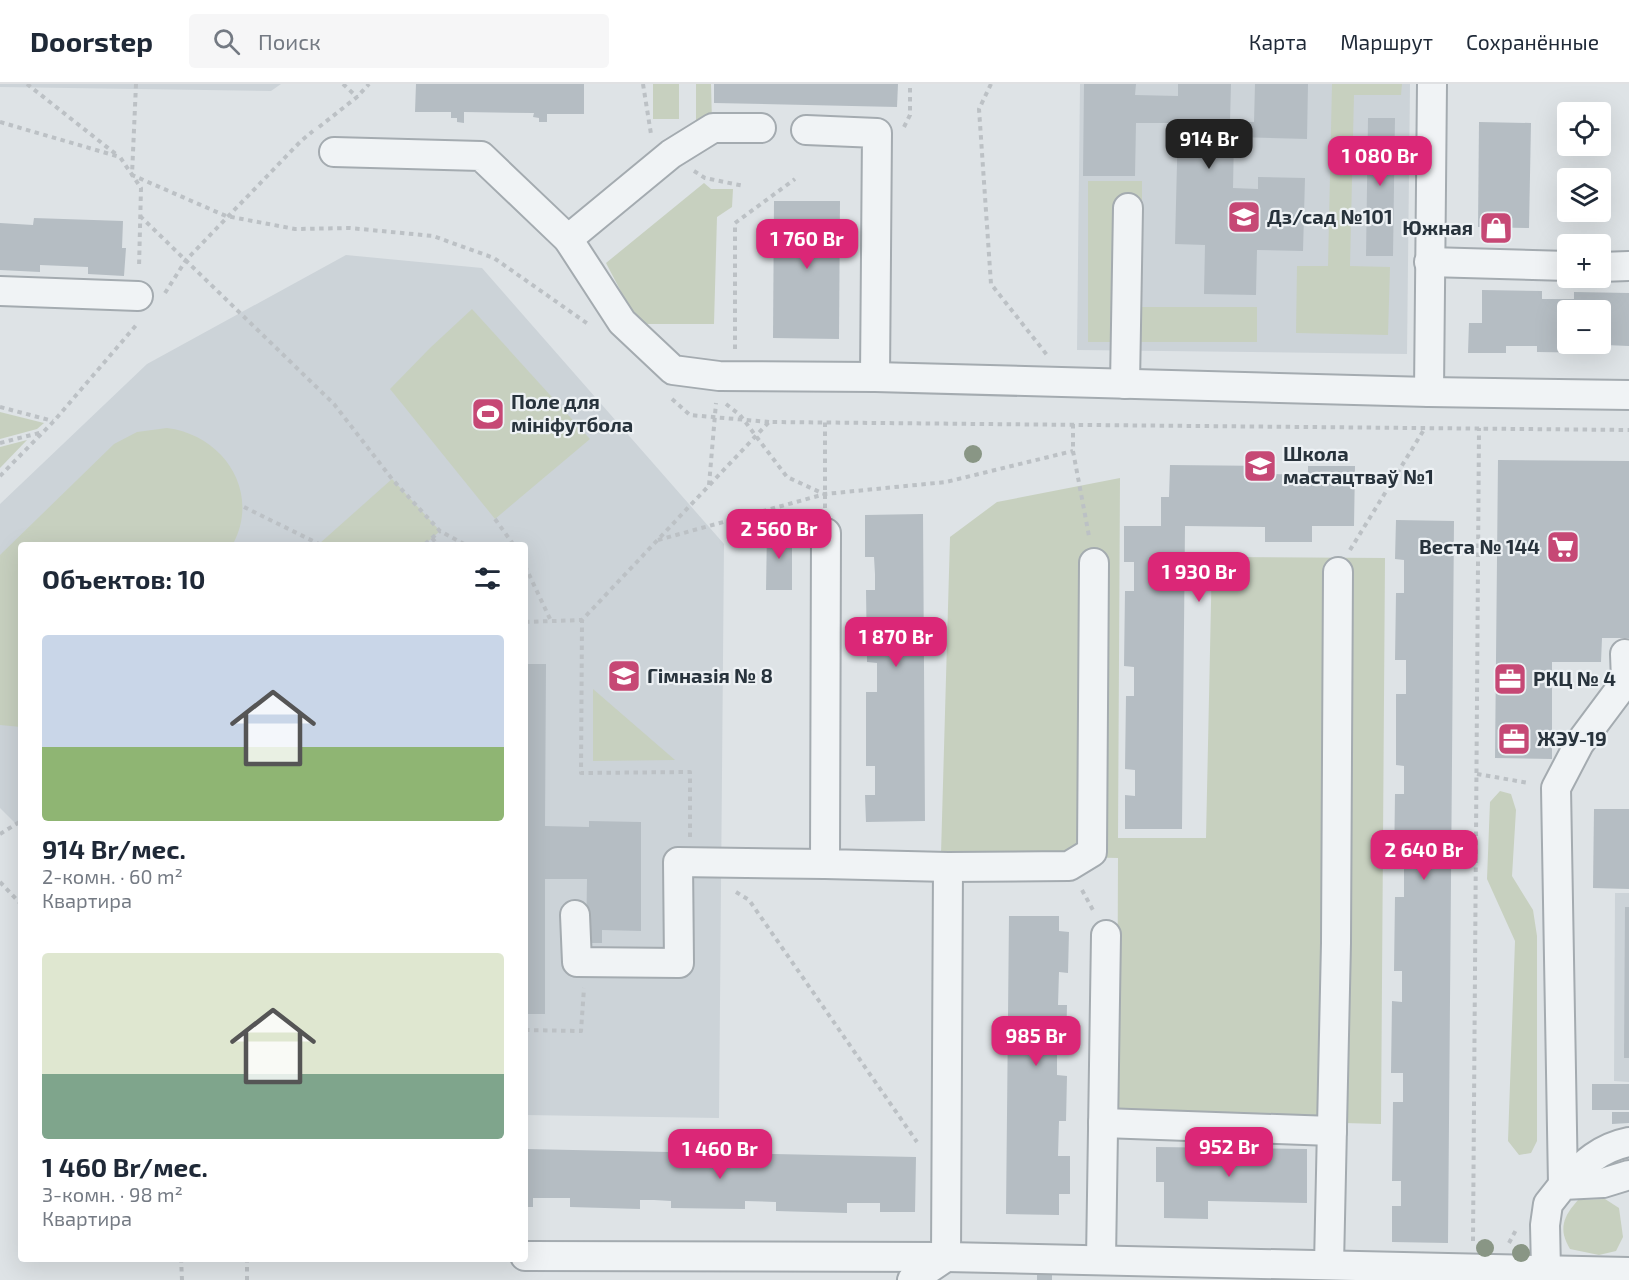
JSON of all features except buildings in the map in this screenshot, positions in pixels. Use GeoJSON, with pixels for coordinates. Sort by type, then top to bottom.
{"type":"FeatureCollection","features":[{"type":"Feature","properties":{"kind":"lane"},"geometry":{"type":"LineString","coordinates":[[1428,392],[1432,84]]}},
{"type":"Feature","properties":{"kind":"lane"},"geometry":{"type":"LineString","coordinates":[[568,239],[656,166],[713,129],[761,128]]}},
{"type":"Feature","properties":{"kind":"lane"},"geometry":{"type":"LineString","coordinates":[[806,130],[877,133],[875,377]]}},
{"type":"Feature","properties":{"kind":"lane"},"geometry":{"type":"LineString","coordinates":[[334,152],[481,156],[568,239],[622,322],[673,370],[735,376],[875,377],[1629,395]]}},
{"type":"Feature","properties":{"kind":"lane"},"geometry":{"type":"LineString","coordinates":[[1125,384],[1128,208]]}},
{"type":"Feature","properties":{"kind":"lane"},"geometry":{"type":"LineString","coordinates":[[1429,262],[1557,266]]}},
{"type":"Feature","properties":{"kind":"lane"},"geometry":{"type":"LineString","coordinates":[[1611,267],[1629,266]]}},
{"type":"Feature","properties":{"kind":"lane"},"geometry":{"type":"LineString","coordinates":[[0,291],[148,304]]}},
{"type":"Feature","properties":{"kind":"lane"},"geometry":{"type":"LineString","coordinates":[[825,864],[826,533]]}},
{"type":"Feature","properties":{"kind":"lane"},"geometry":{"type":"LineString","coordinates":[[575,915],[577,962],[679,963],[678,862],[948,867],[1068,866],[1092,852],[1094,562]]}},
{"type":"Feature","properties":{"kind":"lane"},"geometry":{"type":"LineString","coordinates":[[1329,1265],[1336,932],[1338,572]]}},
{"type":"Feature","properties":{"kind":"lane"},"geometry":{"type":"LineString","coordinates":[[1563,1185],[1556,788],[1579,744],[1626,681],[1625,654]]}},
{"type":"Feature","properties":{"kind":"lane"},"geometry":{"type":"LineString","coordinates":[[946,1257],[948,867]]}},
{"type":"Feature","properties":{"kind":"lane"},"geometry":{"type":"LineString","coordinates":[[1101,1260],[1106,935]]}},
{"type":"Feature","properties":{"kind":"lane"},"geometry":{"type":"LineString","coordinates":[[1103,1123],[1332,1131]]}},
{"type":"Feature","properties":{"kind":"lane"},"geometry":{"type":"LineString","coordinates":[[1546,1270],[1545,1225],[1548,1204],[1588,1159],[1617,1145],[1629,1142]]}},
{"type":"Feature","properties":{"kind":"lane"},"geometry":{"type":"LineString","coordinates":[[1588,1159],[1616,1179]]}},
{"type":"Feature","properties":{"kind":"lane"},"geometry":{"type":"LineString","coordinates":[[1563,1185],[1616,1179]]}},
{"type":"Feature","properties":{"kind":"lane"},"geometry":{"type":"LineString","coordinates":[[528,1256],[946,1257],[1101,1260],[1169,1271],[1329,1265],[1629,1272]]}},
{"type":"Feature","properties":{"kind":"lane"},"geometry":{"type":"LineString","coordinates":[[912,1280],[946,1257]]}},
{"type":"Feature","properties":{"kind":"path"},"geometry":{"type":"LineString","coordinates":[[27,84],[120,158],[141,188],[140,216],[148,304],[137,324]]}},
{"type":"Feature","properties":{"kind":"path"},"geometry":{"type":"LineString","coordinates":[[132,176],[136,84]]}},
{"type":"Feature","properties":{"kind":"path"},"geometry":{"type":"LineString","coordinates":[[343,84],[357,97]]}},
{"type":"Feature","properties":{"kind":"path"},"geometry":{"type":"LineString","coordinates":[[0,476],[54,421],[137,324],[148,304],[226,216],[301,141],[357,97],[369,84]]}},
{"type":"Feature","properties":{"kind":"path"},"geometry":{"type":"LineString","coordinates":[[643,84],[656,166]]}},
{"type":"Feature","properties":{"kind":"path"},"geometry":{"type":"LineString","coordinates":[[991,84],[979,109],[991,284],[1069,382]]}},
{"type":"Feature","properties":{"kind":"path"},"geometry":{"type":"LineString","coordinates":[[0,122],[120,158]]}},
{"type":"Feature","properties":{"kind":"path"},"geometry":{"type":"LineString","coordinates":[[132,176],[226,216],[295,229],[350,228],[433,236],[494,258],[597,330]]}},
{"type":"Feature","properties":{"kind":"path"},"geometry":{"type":"LineString","coordinates":[[705,178],[744,186]]}},
{"type":"Feature","properties":{"kind":"path"},"geometry":{"type":"LineString","coordinates":[[735,376],[735,223],[795,179]]}},
{"type":"Feature","properties":{"kind":"path"},"geometry":{"type":"LineString","coordinates":[[140,216],[334,404],[392,479],[440,531],[460,542]]}},
{"type":"Feature","properties":{"kind":"path"},"geometry":{"type":"LineString","coordinates":[[664,392],[690,415],[770,422],[1629,430]]}},
{"type":"Feature","properties":{"kind":"path"},"geometry":{"type":"LineString","coordinates":[[709,486],[717,397],[743,420],[787,477],[825,494]]}},
{"type":"Feature","properties":{"kind":"path"},"geometry":{"type":"LineString","coordinates":[[0,407],[54,421]]}},
{"type":"Feature","properties":{"kind":"path"},"geometry":{"type":"LineString","coordinates":[[690,863],[690,772],[581,772],[582,620],[770,422]]}},
{"type":"Feature","properties":{"kind":"path"},"geometry":{"type":"LineString","coordinates":[[825,422],[826,533]]}},
{"type":"Feature","properties":{"kind":"path"},"geometry":{"type":"LineString","coordinates":[[1073,424],[1073,452],[1094,562]]}},
{"type":"Feature","properties":{"kind":"path"},"geometry":{"type":"LineString","coordinates":[[1338,572],[1425,428]]}},
{"type":"Feature","properties":{"kind":"path"},"geometry":{"type":"LineString","coordinates":[[1473,1269],[1479,428]]}},
{"type":"Feature","properties":{"kind":"path"},"geometry":{"type":"LineString","coordinates":[[0,443],[44,431]]}},
{"type":"Feature","properties":{"kind":"path"},"geometry":{"type":"LineString","coordinates":[[657,540],[825,494],[946,482],[1073,452]]}},
{"type":"Feature","properties":{"kind":"path"},"geometry":{"type":"LineString","coordinates":[[244,507],[315,542]]}},
{"type":"Feature","properties":{"kind":"path"},"geometry":{"type":"LineString","coordinates":[[495,519],[512,542]]}},
{"type":"Feature","properties":{"kind":"path"},"geometry":{"type":"LineString","coordinates":[[427,542],[440,531]]}},
{"type":"Feature","properties":{"kind":"path"},"geometry":{"type":"LineString","coordinates":[[432,538],[435,542]]}},
{"type":"Feature","properties":{"kind":"path"},"geometry":{"type":"LineString","coordinates":[[528,572],[551,621]]}},
{"type":"Feature","properties":{"kind":"path"},"geometry":{"type":"LineString","coordinates":[[528,622],[582,620]]}},
{"type":"Feature","properties":{"kind":"path"},"geometry":{"type":"LineString","coordinates":[[1477,774],[1556,788]]}},
{"type":"Feature","properties":{"kind":"path"},"geometry":{"type":"LineString","coordinates":[[0,834],[18,823]]}},
{"type":"Feature","properties":{"kind":"path"},"geometry":{"type":"LineString","coordinates":[[1068,866],[1106,935]]}},
{"type":"Feature","properties":{"kind":"path"},"geometry":{"type":"LineString","coordinates":[[0,882],[18,901]]}},
{"type":"Feature","properties":{"kind":"path"},"geometry":{"type":"LineString","coordinates":[[729,887],[748,900],[918,1143]]}},
{"type":"Feature","properties":{"kind":"path"},"geometry":{"type":"LineString","coordinates":[[181,1262],[182,1280]]}},
{"type":"Feature","properties":{"kind":"path"},"geometry":{"type":"LineString","coordinates":[[247,1262],[247,1280]]}},
{"type":"Feature","properties":{"kind":"shaded area"},"geometry":{"type":"Polygon","coordinates":[[[0,84],[281,84],[271,91],[0,87],[0,84]]]}},
{"type":"Feature","properties":{"kind":"shaded area","name":"Дз/сад №101"},"geometry":{"type":"Polygon","coordinates":[[[1080,84],[1410,84],[1407,354],[1077,350],[1080,84]]]}},
{"type":"Feature","properties":{"kind":"shaded area","name":"Гімназія № 8"},"geometry":{"type":"Polygon","coordinates":[[[346,255],[482,268],[724,544],[719,1118],[528,1115],[528,542],[18,542],[18,826],[0,808],[0,504],[147,364],[346,255]]]}},
{"type":"Feature","properties":{"kind":"shaded area"},"geometry":{"type":"Polygon","coordinates":[[[1615,893],[1629,893],[1629,1082],[1614,1081],[1615,893]]]}},
{"type":"Feature","properties":{"kind":"green space"},"geometry":{"type":"Polygon","coordinates":[[[653,84],[679,84],[679,119],[653,119],[653,84]]]}},
{"type":"Feature","properties":{"kind":"green space"},"geometry":{"type":"Polygon","coordinates":[[[696,84],[711,84],[712,122],[696,123],[696,84]]]}},
{"type":"Feature","properties":{"kind":"green space"},"geometry":{"type":"Polygon","coordinates":[[[1332,84],[1402,84],[1401,95],[1354,95],[1350,266],[1390,267],[1388,335],[1296,333],[1297,266],[1328,266],[1332,84]]]}},
{"type":"Feature","properties":{"kind":"green space"},"geometry":{"type":"Polygon","coordinates":[[[1088,181],[1142,181],[1142,307],[1257,307],[1257,342],[1088,342],[1088,181]]]}},
{"type":"Feature","properties":{"kind":"green space"},"geometry":{"type":"Polygon","coordinates":[[[704,183],[711,189],[733,189],[732,207],[717,217],[714,324],[638,324],[606,263],[704,183]]]}},
{"type":"Feature","properties":{"kind":"green space","name":"Поле для мініфутбола"},"geometry":{"type":"Polygon","coordinates":[[[472,309],[590,439],[495,519],[390,389],[472,309]]]}},
{"type":"Feature","properties":{"kind":"green space"},"geometry":{"type":"Polygon","coordinates":[[[0,412],[44,423],[37,429],[0,439],[0,412]]]}},
{"type":"Feature","properties":{"kind":"green space"},"geometry":{"type":"Polygon","coordinates":[[[167,428],[187,433],[205,442],[220,454],[232,469],[239,486],[242,504],[240,524],[234,542],[18,542],[18,727],[0,725],[0,555],[114,444],[137,432],[167,428]]]}},
{"type":"Feature","properties":{"kind":"green space"},"geometry":{"type":"Polygon","coordinates":[[[27,440],[0,468],[0,447],[27,440]]]}},
{"type":"Feature","properties":{"kind":"green space"},"geometry":{"type":"Polygon","coordinates":[[[1120,478],[1118,838],[1206,838],[1212,557],[1385,558],[1381,1124],[1117,1117],[1118,858],[941,854],[950,537],[997,502],[1120,478]]]}},
{"type":"Feature","properties":{"kind":"green space"},"geometry":{"type":"Polygon","coordinates":[[[392,479],[440,531],[427,542],[321,542],[392,479]]]}},
{"type":"Feature","properties":{"kind":"green space"},"geometry":{"type":"Polygon","coordinates":[[[593,689],[675,760],[593,761],[593,689]]]}},
{"type":"Feature","properties":{"kind":"green space"},"geometry":{"type":"Polygon","coordinates":[[[1500,791],[1511,794],[1516,810],[1512,876],[1533,910],[1537,936],[1537,1141],[1531,1153],[1519,1155],[1508,1141],[1515,941],[1487,879],[1490,802],[1500,791]]]}},
{"type":"Feature","properties":{"kind":"green space"},"geometry":{"type":"Polygon","coordinates":[[[1605,1199],[1619,1208],[1623,1237],[1616,1251],[1599,1255],[1570,1249],[1563,1229],[1569,1212],[1578,1200],[1605,1199]]]}},
{"type":"Feature","properties":{"kind":"place","name":"Дз/сад №101"},"geometry":{"type":"Point","coordinates":[1244,217]}},
{"type":"Feature","properties":{"kind":"place","name":"Южная"},"geometry":{"type":"Point","coordinates":[1496,228]}},
{"type":"Feature","properties":{"kind":"place","name":"Поле для мініфутбола"},"geometry":{"type":"Point","coordinates":[488,414]}},
{"type":"Feature","properties":{"kind":"place","name":"Школа мастацтваў №1"},"geometry":{"type":"Point","coordinates":[1260,466]}},
{"type":"Feature","properties":{"kind":"place","name":"Веста № 144"},"geometry":{"type":"Point","coordinates":[1563,547]}},
{"type":"Feature","properties":{"kind":"place","name":"Гімназія № 8"},"geometry":{"type":"Point","coordinates":[624,676]}},
{"type":"Feature","properties":{"kind":"place","name":"РКЦ № 4"},"geometry":{"type":"Point","coordinates":[1510,679]}},
{"type":"Feature","properties":{"kind":"place","name":"ЖЭУ-19"},"geometry":{"type":"Point","coordinates":[1514,739]}}]}
